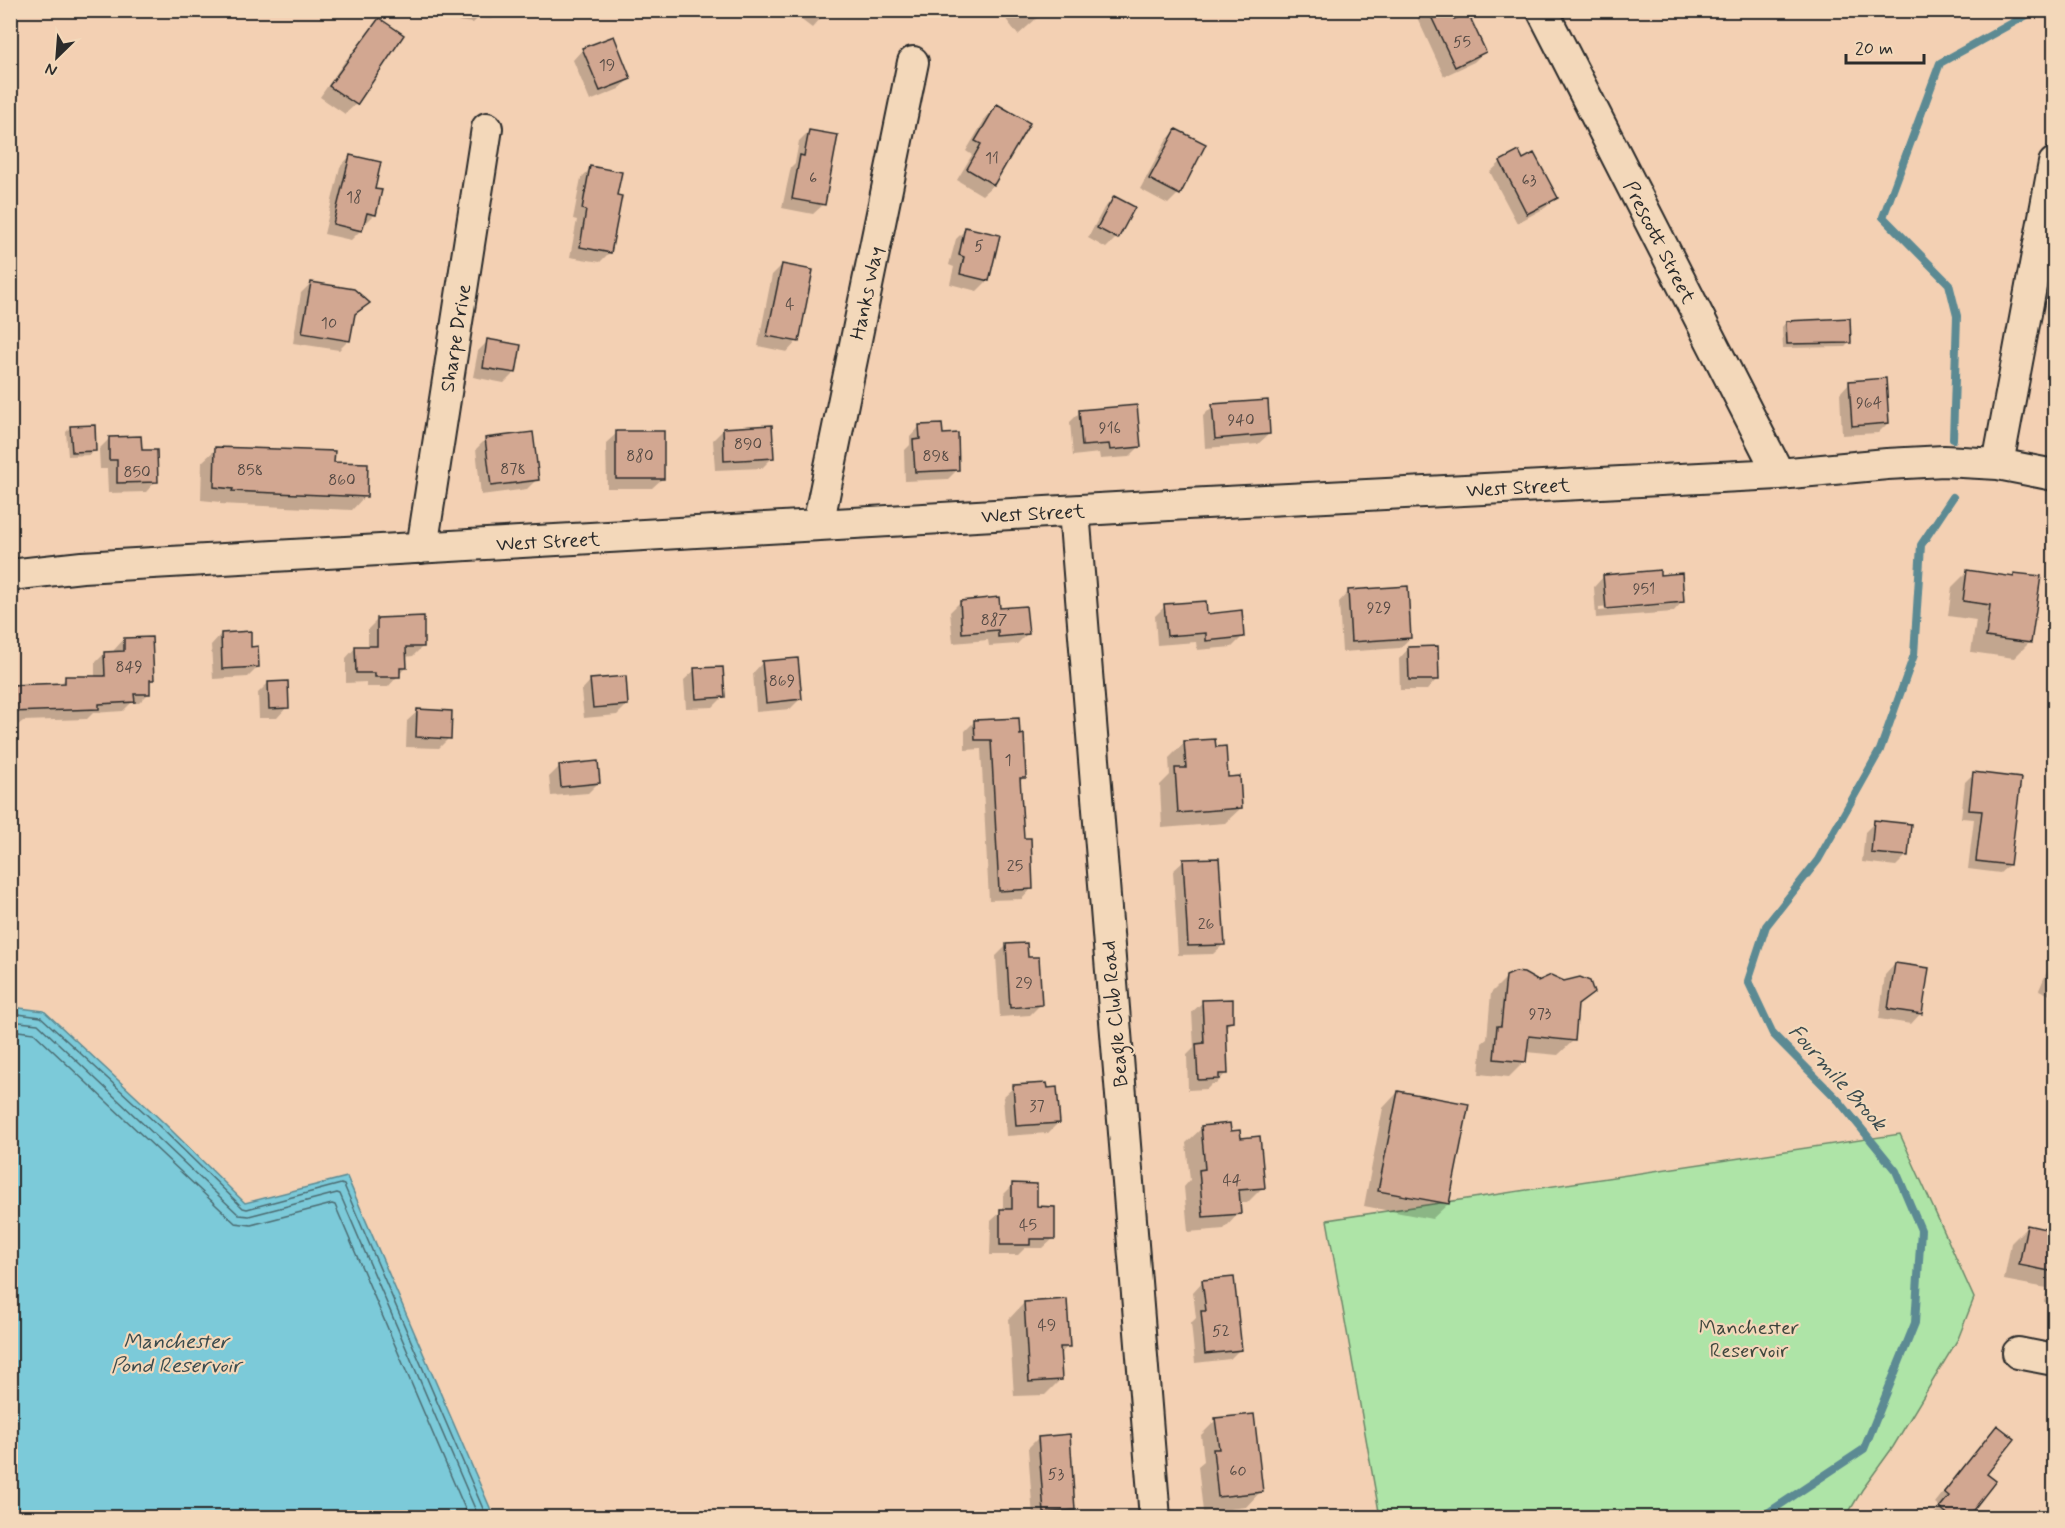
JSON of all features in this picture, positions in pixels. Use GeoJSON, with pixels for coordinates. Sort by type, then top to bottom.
{"type":"FeatureCollection","features":[{"type":"Feature","properties":{"kind":"street","name":"Prescott Street"},"geometry":{"type":"LineString","coordinates":[[1542,10],[1779,474]]}},
{"type":"Feature","properties":{"kind":"street","name":"Hanks Way"},"geometry":{"type":"LineString","coordinates":[[818,525],[913,62]]}},
{"type":"Feature","properties":{"kind":"street","name":"Sharpe Drive"},"geometry":{"type":"LineString","coordinates":[[422,548],[487,128]]}},
{"type":"Feature","properties":{"kind":"street"},"geometry":{"type":"LineString","coordinates":[[1998,464],[2055,163]]}},
{"type":"Feature","properties":{"kind":"street","name":"West Street"},"geometry":{"type":"LineString","coordinates":[[10,574],[82,567],[818,525],[1779,474],[1944,461],[1998,464],[2055,475]]}},
{"type":"Feature","properties":{"kind":"street","name":"Beagle Club Road"},"geometry":{"type":"LineString","coordinates":[[1074,511],[1155,1518]]}},
{"type":"Feature","properties":{"kind":"street"},"geometry":{"type":"LineString","coordinates":[[2018,1353],[2055,1360]]}},
{"type":"Feature","properties":{"kind":"green space","name":"Manchester Reservoir"},"geometry":{"type":"Polygon","coordinates":[[[1900,1134],[1974,1298],[1958,1339],[1893,1447],[1846,1517],[1380,1517],[1327,1220],[1900,1134]]]}},
{"type":"Feature","properties":{"kind":"water","name":"Manchester Pond Reservoir"},"geometry":{"type":"Polygon","coordinates":[[[11,1007],[44,1011],[163,1122],[245,1203],[347,1177],[494,1517],[11,1517],[11,1007]]]}},
{"type":"Feature","properties":{"kind":"building"},"geometry":{"type":"Polygon","coordinates":[[[1428,10],[1450,10],[1454,19],[1468,13],[1486,52],[1455,67],[1428,10]]]}},
{"type":"Feature","properties":{"kind":"building"},"geometry":{"type":"Polygon","coordinates":[[[379,18],[404,35],[357,105],[329,86],[379,18]]]}},
{"type":"Feature","properties":{"kind":"building"},"geometry":{"type":"Polygon","coordinates":[[[614,36],[631,79],[600,91],[582,48],[614,36]]]}},
{"type":"Feature","properties":{"kind":"building"},"geometry":{"type":"Polygon","coordinates":[[[997,104],[1030,123],[994,185],[967,169],[981,144],[975,141],[997,104]]]}},
{"type":"Feature","properties":{"kind":"building"},"geometry":{"type":"Polygon","coordinates":[[[1176,129],[1206,144],[1180,195],[1149,179],[1176,129]]]}},
{"type":"Feature","properties":{"kind":"building"},"geometry":{"type":"Polygon","coordinates":[[[809,130],[838,135],[825,205],[792,199],[800,155],[804,156],[809,130]]]}},
{"type":"Feature","properties":{"kind":"building"},"geometry":{"type":"Polygon","coordinates":[[[1519,151],[1523,159],[1534,153],[1558,198],[1527,214],[1500,161],[1519,151]]]}},
{"type":"Feature","properties":{"kind":"building"},"geometry":{"type":"Polygon","coordinates":[[[350,155],[381,162],[375,189],[382,190],[376,215],[367,213],[362,231],[333,224],[350,155]]]}},
{"type":"Feature","properties":{"kind":"building"},"geometry":{"type":"Polygon","coordinates":[[[590,166],[622,172],[617,195],[622,196],[611,253],[580,247],[586,210],[582,209],[590,166]]]}},
{"type":"Feature","properties":{"kind":"building"},"geometry":{"type":"Polygon","coordinates":[[[1114,196],[1135,207],[1118,239],[1097,228],[1114,196]]]}},
{"type":"Feature","properties":{"kind":"building"},"geometry":{"type":"Polygon","coordinates":[[[965,227],[1000,235],[989,281],[960,274],[964,257],[959,255],[965,227]]]}},
{"type":"Feature","properties":{"kind":"building"},"geometry":{"type":"Polygon","coordinates":[[[782,264],[813,270],[799,342],[767,336],[782,264]]]}},
{"type":"Feature","properties":{"kind":"building"},"geometry":{"type":"Polygon","coordinates":[[[311,282],[354,289],[370,303],[355,314],[350,341],[302,333],[311,282]]]}},
{"type":"Feature","properties":{"kind":"building"},"geometry":{"type":"Polygon","coordinates":[[[1850,318],[1851,343],[1787,344],[1786,321],[1850,318]]]}},
{"type":"Feature","properties":{"kind":"building"},"geometry":{"type":"Polygon","coordinates":[[[487,339],[521,345],[516,373],[483,368],[487,339]]]}},
{"type":"Feature","properties":{"kind":"building"},"geometry":{"type":"Polygon","coordinates":[[[1886,378],[1889,423],[1852,426],[1849,381],[1886,378]]]}},
{"type":"Feature","properties":{"kind":"building"},"geometry":{"type":"Polygon","coordinates":[[[1268,400],[1270,434],[1215,439],[1212,404],[1268,400]]]}},
{"type":"Feature","properties":{"kind":"building"},"geometry":{"type":"Polygon","coordinates":[[[1137,405],[1141,447],[1110,450],[1109,444],[1082,446],[1079,410],[1137,405]]]}},
{"type":"Feature","properties":{"kind":"building"},"geometry":{"type":"Polygon","coordinates":[[[942,424],[943,434],[958,433],[959,470],[915,472],[913,440],[920,439],[919,425],[942,424]]]}},
{"type":"Feature","properties":{"kind":"building"},"geometry":{"type":"Polygon","coordinates":[[[95,425],[96,451],[72,452],[70,426],[95,425]]]}},
{"type":"Feature","properties":{"kind":"building"},"geometry":{"type":"Polygon","coordinates":[[[772,425],[774,458],[724,461],[723,428],[772,425]]]}},
{"type":"Feature","properties":{"kind":"building"},"geometry":{"type":"Polygon","coordinates":[[[616,431],[664,431],[664,479],[616,479],[616,431]]]}},
{"type":"Feature","properties":{"kind":"building"},"geometry":{"type":"Polygon","coordinates":[[[533,432],[539,480],[491,486],[485,438],[533,432]]]}},
{"type":"Feature","properties":{"kind":"building"},"geometry":{"type":"Polygon","coordinates":[[[141,436],[142,450],[157,450],[158,482],[117,483],[117,460],[109,460],[109,437],[141,436]]]}},
{"type":"Feature","properties":{"kind":"building"},"geometry":{"type":"Polygon","coordinates":[[[215,447],[335,451],[334,462],[368,463],[367,497],[232,491],[233,489],[214,487],[215,447]]]}},
{"type":"Feature","properties":{"kind":"building"},"geometry":{"type":"Polygon","coordinates":[[[1660,570],[1660,575],[1682,573],[1684,602],[1606,609],[1603,575],[1660,570]]]}},
{"type":"Feature","properties":{"kind":"building"},"geometry":{"type":"Polygon","coordinates":[[[1967,570],[2014,577],[2014,573],[2041,576],[2031,643],[1986,637],[1990,605],[1963,601],[1967,570]]]}},
{"type":"Feature","properties":{"kind":"building"},"geometry":{"type":"Polygon","coordinates":[[[1408,586],[1411,638],[1351,642],[1348,590],[1408,586]]]}},
{"type":"Feature","properties":{"kind":"building"},"geometry":{"type":"Polygon","coordinates":[[[999,597],[1000,608],[1026,606],[1029,634],[998,637],[998,630],[962,633],[960,601],[999,597]]]}},
{"type":"Feature","properties":{"kind":"building"},"geometry":{"type":"Polygon","coordinates":[[[1206,601],[1207,614],[1242,610],[1244,637],[1206,641],[1206,633],[1167,636],[1164,604],[1206,601]]]}},
{"type":"Feature","properties":{"kind":"building"},"geometry":{"type":"Polygon","coordinates":[[[424,616],[424,647],[406,647],[407,668],[400,668],[400,677],[375,677],[375,673],[356,673],[355,646],[377,646],[377,618],[424,616]]]}},
{"type":"Feature","properties":{"kind":"building"},"geometry":{"type":"Polygon","coordinates":[[[251,631],[251,647],[258,646],[259,667],[222,669],[221,633],[251,631]]]}},
{"type":"Feature","properties":{"kind":"building"},"geometry":{"type":"Polygon","coordinates":[[[152,637],[154,680],[150,680],[150,694],[134,694],[135,702],[99,704],[99,709],[10,712],[10,685],[65,683],[65,676],[105,676],[104,652],[124,651],[124,638],[152,637]]]}},
{"type":"Feature","properties":{"kind":"building"},"geometry":{"type":"Polygon","coordinates":[[[1438,646],[1439,680],[1409,680],[1408,647],[1438,646]]]}},
{"type":"Feature","properties":{"kind":"building"},"geometry":{"type":"Polygon","coordinates":[[[798,658],[802,699],[766,703],[762,661],[798,658]]]}},
{"type":"Feature","properties":{"kind":"building"},"geometry":{"type":"Polygon","coordinates":[[[723,667],[725,697],[696,699],[694,668],[723,667]]]}},
{"type":"Feature","properties":{"kind":"building"},"geometry":{"type":"Polygon","coordinates":[[[626,676],[628,705],[593,708],[590,679],[626,676]]]}},
{"type":"Feature","properties":{"kind":"building"},"geometry":{"type":"Polygon","coordinates":[[[288,681],[289,708],[269,709],[268,682],[288,681]]]}},
{"type":"Feature","properties":{"kind":"building"},"geometry":{"type":"Polygon","coordinates":[[[417,709],[452,711],[451,739],[416,737],[417,709]]]}},
{"type":"Feature","properties":{"kind":"building"},"geometry":{"type":"Polygon","coordinates":[[[1019,718],[1020,735],[1024,734],[1026,778],[1020,778],[1024,838],[1031,838],[1033,889],[999,891],[991,740],[975,740],[974,720],[1019,718]]]}},
{"type":"Feature","properties":{"kind":"building"},"geometry":{"type":"Polygon","coordinates":[[[1215,739],[1216,747],[1226,746],[1228,777],[1240,776],[1242,808],[1178,813],[1175,768],[1186,768],[1184,741],[1215,739]]]}},
{"type":"Feature","properties":{"kind":"building"},"geometry":{"type":"Polygon","coordinates":[[[598,761],[600,783],[561,787],[559,765],[598,761]]]}},
{"type":"Feature","properties":{"kind":"building"},"geometry":{"type":"Polygon","coordinates":[[[1973,772],[2021,778],[2010,865],[1976,861],[1982,811],[1969,810],[1973,772]]]}},
{"type":"Feature","properties":{"kind":"building"},"geometry":{"type":"Polygon","coordinates":[[[1874,820],[1911,824],[1908,856],[1871,853],[1874,820]]]}},
{"type":"Feature","properties":{"kind":"building"},"geometry":{"type":"Polygon","coordinates":[[[1219,858],[1225,945],[1188,946],[1183,859],[1219,858]]]}},
{"type":"Feature","properties":{"kind":"building"},"geometry":{"type":"Polygon","coordinates":[[[1027,943],[1028,957],[1039,957],[1042,1005],[1010,1008],[1006,944],[1027,943]]]}},
{"type":"Feature","properties":{"kind":"building"},"geometry":{"type":"Polygon","coordinates":[[[1895,963],[1929,968],[1922,1014],[1888,1009],[1895,963]]]}},
{"type":"Feature","properties":{"kind":"building"},"geometry":{"type":"Polygon","coordinates":[[[1515,972],[1524,973],[1538,981],[1551,975],[1564,981],[1580,977],[1590,981],[1594,993],[1578,1005],[1575,1041],[1529,1036],[1526,1062],[1494,1059],[1497,1026],[1501,1026],[1506,976],[1515,972]]]}},
{"type":"Feature","properties":{"kind":"building"},"geometry":{"type":"Polygon","coordinates":[[[1233,999],[1233,1022],[1226,1023],[1228,1074],[1219,1074],[1219,1079],[1198,1080],[1196,1044],[1204,1043],[1202,1000],[1233,999]]]}},
{"type":"Feature","properties":{"kind":"building"},"geometry":{"type":"Polygon","coordinates":[[[1047,1083],[1048,1088],[1057,1087],[1060,1123],[1016,1126],[1013,1085],[1047,1083]]]}},
{"type":"Feature","properties":{"kind":"building"},"geometry":{"type":"Polygon","coordinates":[[[1398,1091],[1469,1104],[1449,1204],[1378,1191],[1398,1091]]]}},
{"type":"Feature","properties":{"kind":"building"},"geometry":{"type":"Polygon","coordinates":[[[1230,1123],[1231,1131],[1240,1130],[1241,1138],[1260,1136],[1265,1188],[1239,1190],[1241,1214],[1203,1217],[1199,1170],[1205,1169],[1201,1126],[1230,1123]]]}},
{"type":"Feature","properties":{"kind":"building"},"geometry":{"type":"Polygon","coordinates":[[[1012,1183],[1037,1184],[1037,1206],[1055,1207],[1055,1239],[1030,1239],[1030,1245],[1000,1245],[1000,1209],[1012,1209],[1012,1183]]]}},
{"type":"Feature","properties":{"kind":"building"},"geometry":{"type":"Polygon","coordinates":[[[2027,1225],[2055,1231],[2055,1272],[2019,1265],[2027,1225]]]}},
{"type":"Feature","properties":{"kind":"building"},"geometry":{"type":"Polygon","coordinates":[[[1234,1277],[1242,1350],[1205,1354],[1201,1311],[1206,1311],[1202,1280],[1234,1277]]]}},
{"type":"Feature","properties":{"kind":"building"},"geometry":{"type":"Polygon","coordinates":[[[1067,1299],[1070,1347],[1060,1347],[1062,1380],[1029,1382],[1024,1302],[1067,1299]]]}},
{"type":"Feature","properties":{"kind":"building"},"geometry":{"type":"Polygon","coordinates":[[[1254,1414],[1263,1492],[1218,1497],[1213,1449],[1219,1449],[1215,1418],[1254,1414]]]}},
{"type":"Feature","properties":{"kind":"building"},"geometry":{"type":"Polygon","coordinates":[[[1997,1425],[2015,1439],[1987,1474],[1996,1481],[1967,1518],[1951,1518],[1939,1508],[1949,1496],[1944,1492],[1997,1425]]]}},
{"type":"Feature","properties":{"kind":"building"},"geometry":{"type":"Polygon","coordinates":[[[1070,1434],[1075,1510],[1044,1513],[1038,1437],[1070,1434]]]}},
{"type":"Feature","properties":{"kind":"waterway","name":"Fourmile Brook"},"geometry":{"type":"LineString","coordinates":[[1953,439],[1957,316],[1949,284],[1883,217],[1940,63],[2036,10]]}},
{"type":"Feature","properties":{"kind":"waterway","name":"Fourmile Brook"},"geometry":{"type":"LineString","coordinates":[[1760,1518],[1864,1449],[1915,1323],[1921,1230],[1896,1171],[1839,1101],[1773,1034],[1748,981],[1766,926],[1818,860],[1880,750],[1914,655],[1921,545],[1953,497]]}}]}
